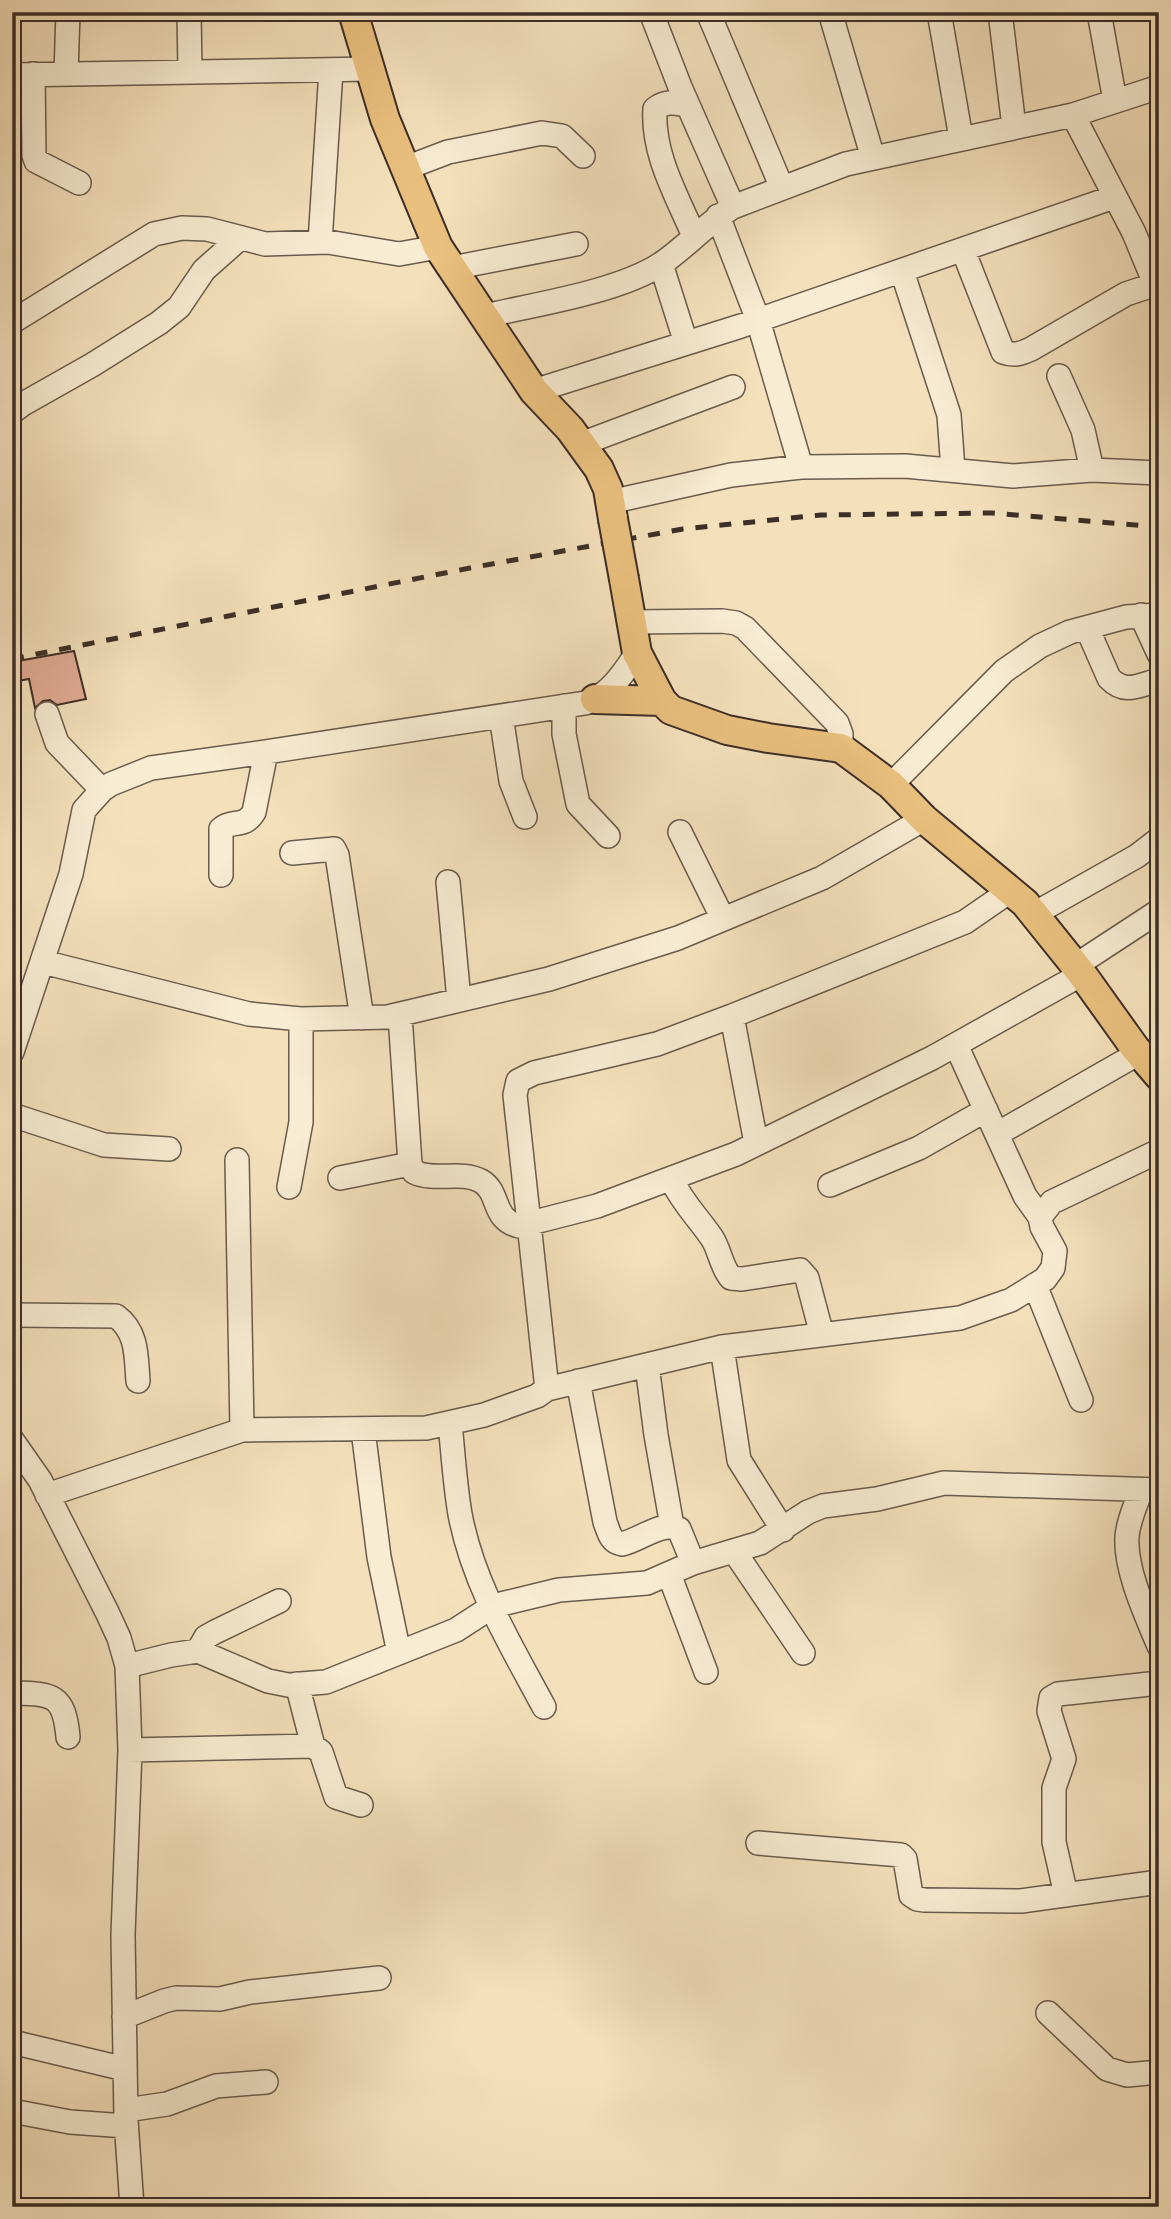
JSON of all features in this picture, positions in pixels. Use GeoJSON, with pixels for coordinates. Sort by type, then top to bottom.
{"type":"FeatureCollection","features":[{"type":"Feature","properties":{"kind":"main road"},"geometry":{"type":"LineString","coordinates":[[353,12],[385,119],[445,257],[534,391],[581,444],[599,469],[608,489],[637,653],[662,701],[680,714],[727,730],[841,748],[891,785],[924,819],[1034,914],[1159,1076]]}},
{"type":"Feature","properties":{"kind":"main road"},"geometry":{"type":"LineString","coordinates":[[595,699],[662,701]]}},
{"type":"Feature","properties":{"kind":"street"},"geometry":{"type":"LineString","coordinates":[[66,74],[68,12]]}},
{"type":"Feature","properties":{"kind":"street"},"geometry":{"type":"LineString","coordinates":[[189,12],[190,72]]}},
{"type":"Feature","properties":{"kind":"street"},"geometry":{"type":"LineString","coordinates":[[651,12],[726,211],[801,467]]}},
{"type":"Feature","properties":{"kind":"street"},"geometry":{"type":"LineString","coordinates":[[708,12],[782,188]]}},
{"type":"Feature","properties":{"kind":"street"},"geometry":{"type":"LineString","coordinates":[[830,12],[873,158]]}},
{"type":"Feature","properties":{"kind":"street"},"geometry":{"type":"LineString","coordinates":[[939,12],[961,138]]}},
{"type":"Feature","properties":{"kind":"street"},"geometry":{"type":"LineString","coordinates":[[1000,12],[1014,127]]}},
{"type":"Feature","properties":{"kind":"street"},"geometry":{"type":"LineString","coordinates":[[1099,12],[1115,101]]}},
{"type":"Feature","properties":{"kind":"street"},"geometry":{"type":"LineString","coordinates":[[79,183],[36,161],[23,75],[370,69]]}},
{"type":"Feature","properties":{"kind":"street"},"geometry":{"type":"LineString","coordinates":[[320,242],[331,70]]}},
{"type":"Feature","properties":{"kind":"street"},"geometry":{"type":"LineString","coordinates":[[485,316],[598,289],[635,277],[661,264],[726,211],[846,164],[1073,115],[1159,87]]}},
{"type":"Feature","properties":{"kind":"street"},"geometry":{"type":"LineString","coordinates":[[688,105],[662,103],[655,109],[654,118],[661,161],[694,236]]}},
{"type":"Feature","properties":{"kind":"street"},"geometry":{"type":"LineString","coordinates":[[963,250],[1003,352],[1010,355],[1019,355],[1031,349],[1126,294],[1157,286],[1135,233],[1073,115]]}},
{"type":"Feature","properties":{"kind":"street"},"geometry":{"type":"LineString","coordinates":[[406,168],[448,152],[542,133],[562,136],[583,156]]}},
{"type":"Feature","properties":{"kind":"street"},"geometry":{"type":"LineString","coordinates":[[534,391],[758,320],[1114,197]]}},
{"type":"Feature","properties":{"kind":"street"},"geometry":{"type":"LineString","coordinates":[[12,322],[155,234],[182,228],[207,229],[265,244],[320,242],[399,254],[445,257],[576,244]]}},
{"type":"Feature","properties":{"kind":"street"},"geometry":{"type":"LineString","coordinates":[[12,412],[159,323],[179,307],[204,270],[240,238]]}},
{"type":"Feature","properties":{"kind":"street"},"geometry":{"type":"LineString","coordinates":[[661,264],[686,343]]}},
{"type":"Feature","properties":{"kind":"street"},"geometry":{"type":"LineString","coordinates":[[902,271],[949,415],[953,470]]}},
{"type":"Feature","properties":{"kind":"street"},"geometry":{"type":"LineString","coordinates":[[1059,376],[1083,430],[1092,470]]}},
{"type":"Feature","properties":{"kind":"street"},"geometry":{"type":"LineString","coordinates":[[581,444],[733,387]]}},
{"type":"Feature","properties":{"kind":"street"},"geometry":{"type":"LineString","coordinates":[[612,511],[731,475],[801,467],[905,466],[1013,476],[1092,470],[1157,469]]}},
{"type":"Feature","properties":{"kind":"street"},"geometry":{"type":"LineString","coordinates":[[891,785],[1013,663],[1050,641],[1087,628],[1150,615],[1159,654]]}},
{"type":"Feature","properties":{"kind":"street"},"geometry":{"type":"LineString","coordinates":[[632,622],[722,621],[736,623],[745,628],[832,717],[841,734],[841,748]]}},
{"type":"Feature","properties":{"kind":"street"},"geometry":{"type":"LineString","coordinates":[[1087,628],[1109,678],[1115,684],[1131,688],[1159,680]]}},
{"type":"Feature","properties":{"kind":"street"},"geometry":{"type":"LineString","coordinates":[[12,1052],[16,1029],[43,962],[71,874],[81,819],[88,804],[111,784],[151,768],[501,716],[595,699],[621,677],[637,653]]}},
{"type":"Feature","properties":{"kind":"street"},"geometry":{"type":"LineString","coordinates":[[564,706],[564,734],[578,804],[608,836]]}},
{"type":"Feature","properties":{"kind":"street"},"geometry":{"type":"LineString","coordinates":[[47,714],[57,743],[102,790]]}},
{"type":"Feature","properties":{"kind":"street"},"geometry":{"type":"LineString","coordinates":[[501,716],[511,781],[525,817]]}},
{"type":"Feature","properties":{"kind":"street"},"geometry":{"type":"LineString","coordinates":[[221,875],[221,829],[225,825],[250,819],[254,812],[266,752]]}},
{"type":"Feature","properties":{"kind":"street"},"geometry":{"type":"LineString","coordinates":[[43,962],[249,1014],[301,1019],[388,1017],[549,979],[678,938],[822,878],[924,819]]}},
{"type":"Feature","properties":{"kind":"street"},"geometry":{"type":"LineString","coordinates":[[680,832],[723,919]]}},
{"type":"Feature","properties":{"kind":"street"},"geometry":{"type":"LineString","coordinates":[[1034,914],[1137,856],[1159,839]]}},
{"type":"Feature","properties":{"kind":"street"},"geometry":{"type":"LineString","coordinates":[[292,853],[327,848],[334,849],[337,855],[362,1018]]}},
{"type":"Feature","properties":{"kind":"street"},"geometry":{"type":"LineString","coordinates":[[448,882],[459,1000]]}},
{"type":"Feature","properties":{"kind":"street"},"geometry":{"type":"LineString","coordinates":[[547,1389],[515,1095],[519,1081],[534,1073],[657,1044],[732,1016],[958,925],[1010,891]]}},
{"type":"Feature","properties":{"kind":"street"},"geometry":{"type":"LineString","coordinates":[[400,1014],[410,1164],[414,1172],[420,1175],[468,1177],[481,1181],[489,1188],[503,1219],[519,1226],[597,1206],[736,1154],[956,1045],[1079,970],[1159,911]]}},
{"type":"Feature","properties":{"kind":"street"},"geometry":{"type":"LineString","coordinates":[[732,1016],[756,1143]]}},
{"type":"Feature","properties":{"kind":"street"},"geometry":{"type":"LineString","coordinates":[[289,1187],[301,1122],[301,1019]]}},
{"type":"Feature","properties":{"kind":"street"},"geometry":{"type":"LineString","coordinates":[[47,1495],[242,1430],[406,1430],[450,1423],[537,1396],[547,1389],[722,1347],[960,1318],[1011,1300],[1045,1279],[1053,1268],[1055,1251],[1042,1227],[1040,1217],[1025,1196],[956,1045]]}},
{"type":"Feature","properties":{"kind":"street"},"geometry":{"type":"LineString","coordinates":[[998,1134],[1139,1053]]}},
{"type":"Feature","properties":{"kind":"street"},"geometry":{"type":"LineString","coordinates":[[830,1185],[919,1147],[986,1110]]}},
{"type":"Feature","properties":{"kind":"street"},"geometry":{"type":"LineString","coordinates":[[12,1115],[103,1145],[169,1149]]}},
{"type":"Feature","properties":{"kind":"street"},"geometry":{"type":"LineString","coordinates":[[1040,1217],[1052,1202],[1159,1150]]}},
{"type":"Feature","properties":{"kind":"street"},"geometry":{"type":"LineString","coordinates":[[237,1160],[242,1430]]}},
{"type":"Feature","properties":{"kind":"street"},"geometry":{"type":"LineString","coordinates":[[340,1178],[410,1164]]}},
{"type":"Feature","properties":{"kind":"street"},"geometry":{"type":"LineString","coordinates":[[671,1179],[682,1201],[713,1239],[731,1278],[742,1279],[800,1270],[807,1278],[822,1335]]}},
{"type":"Feature","properties":{"kind":"street"},"geometry":{"type":"LineString","coordinates":[[1035,1285],[1081,1400]]}},
{"type":"Feature","properties":{"kind":"street"},"geometry":{"type":"LineString","coordinates":[[12,1315],[116,1317],[124,1322],[132,1335],[138,1381]]}},
{"type":"Feature","properties":{"kind":"street"},"geometry":{"type":"LineString","coordinates":[[722,1347],[739,1460],[783,1530]]}},
{"type":"Feature","properties":{"kind":"street"},"geometry":{"type":"LineString","coordinates":[[647,1365],[672,1526]]}},
{"type":"Feature","properties":{"kind":"street"},"geometry":{"type":"LineString","coordinates":[[578,1381],[605,1522],[611,1538],[615,1543],[622,1544],[663,1527],[672,1526],[678,1529],[693,1563]]}},
{"type":"Feature","properties":{"kind":"street"},"geometry":{"type":"LineString","coordinates":[[450,1423],[460,1514],[490,1608],[544,1707]]}},
{"type":"Feature","properties":{"kind":"street"},"geometry":{"type":"LineString","coordinates":[[363,1430],[379,1557],[399,1653]]}},
{"type":"Feature","properties":{"kind":"street"},"geometry":{"type":"LineString","coordinates":[[12,1440],[40,1480],[107,1612],[119,1638],[127,1666],[130,1750],[123,1935],[126,2118],[132,2207]]}},
{"type":"Feature","properties":{"kind":"street"},"geometry":{"type":"LineString","coordinates":[[127,1666],[198,1651],[268,1681],[297,1684],[337,1678],[456,1630],[490,1608],[559,1591],[647,1583],[693,1563],[760,1543],[808,1512],[823,1506],[877,1499],[944,1483],[1150,1490],[1127,1536],[1136,1590],[1159,1646]]}},
{"type":"Feature","properties":{"kind":"street"},"geometry":{"type":"LineString","coordinates":[[734,1551],[803,1653]]}},
{"type":"Feature","properties":{"kind":"street"},"geometry":{"type":"LineString","coordinates":[[669,1574],[706,1672]]}},
{"type":"Feature","properties":{"kind":"street"},"geometry":{"type":"LineString","coordinates":[[198,1651],[206,1637],[279,1601]]}},
{"type":"Feature","properties":{"kind":"street"},"geometry":{"type":"LineString","coordinates":[[1066,1895],[1054,1842],[1054,1788],[1064,1759],[1048,1703],[1058,1694],[1159,1683]]}},
{"type":"Feature","properties":{"kind":"street"},"geometry":{"type":"LineString","coordinates":[[297,1684],[313,1746]]}},
{"type":"Feature","properties":{"kind":"street"},"geometry":{"type":"LineString","coordinates":[[12,1693],[44,1694],[52,1697],[65,1714],[68,1737]]}},
{"type":"Feature","properties":{"kind":"street"},"geometry":{"type":"LineString","coordinates":[[130,1750],[313,1746],[321,1752],[336,1797],[361,1805]]}},
{"type":"Feature","properties":{"kind":"street"},"geometry":{"type":"LineString","coordinates":[[758,1843],[901,1855],[905,1859],[908,1888],[911,1895],[917,1899],[1021,1901],[1159,1882]]}},
{"type":"Feature","properties":{"kind":"street"},"geometry":{"type":"LineString","coordinates":[[124,2017],[176,1998],[220,1999],[250,1992],[379,1979]]}},
{"type":"Feature","properties":{"kind":"street"},"geometry":{"type":"LineString","coordinates":[[1048,2013],[1107,2069],[1127,2075],[1159,2073]]}},
{"type":"Feature","properties":{"kind":"street"},"geometry":{"type":"LineString","coordinates":[[12,2042],[125,2069]]}},
{"type":"Feature","properties":{"kind":"street"},"geometry":{"type":"LineString","coordinates":[[12,2111],[70,2122],[126,2118],[216,2086],[266,2082]]}},
{"type":"Feature","properties":{"kind":"building"},"geometry":{"type":"Polygon","coordinates":[[[74,651],[86,699],[57,705],[50,700],[43,701],[35,708],[29,679],[12,682],[12,662],[74,651]]]}},
{"type":"Feature","properties":{"kind":"railway"},"geometry":{"type":"LineString","coordinates":[[12,659],[470,568],[683,529],[821,515],[992,513],[1159,527]]}}]}
